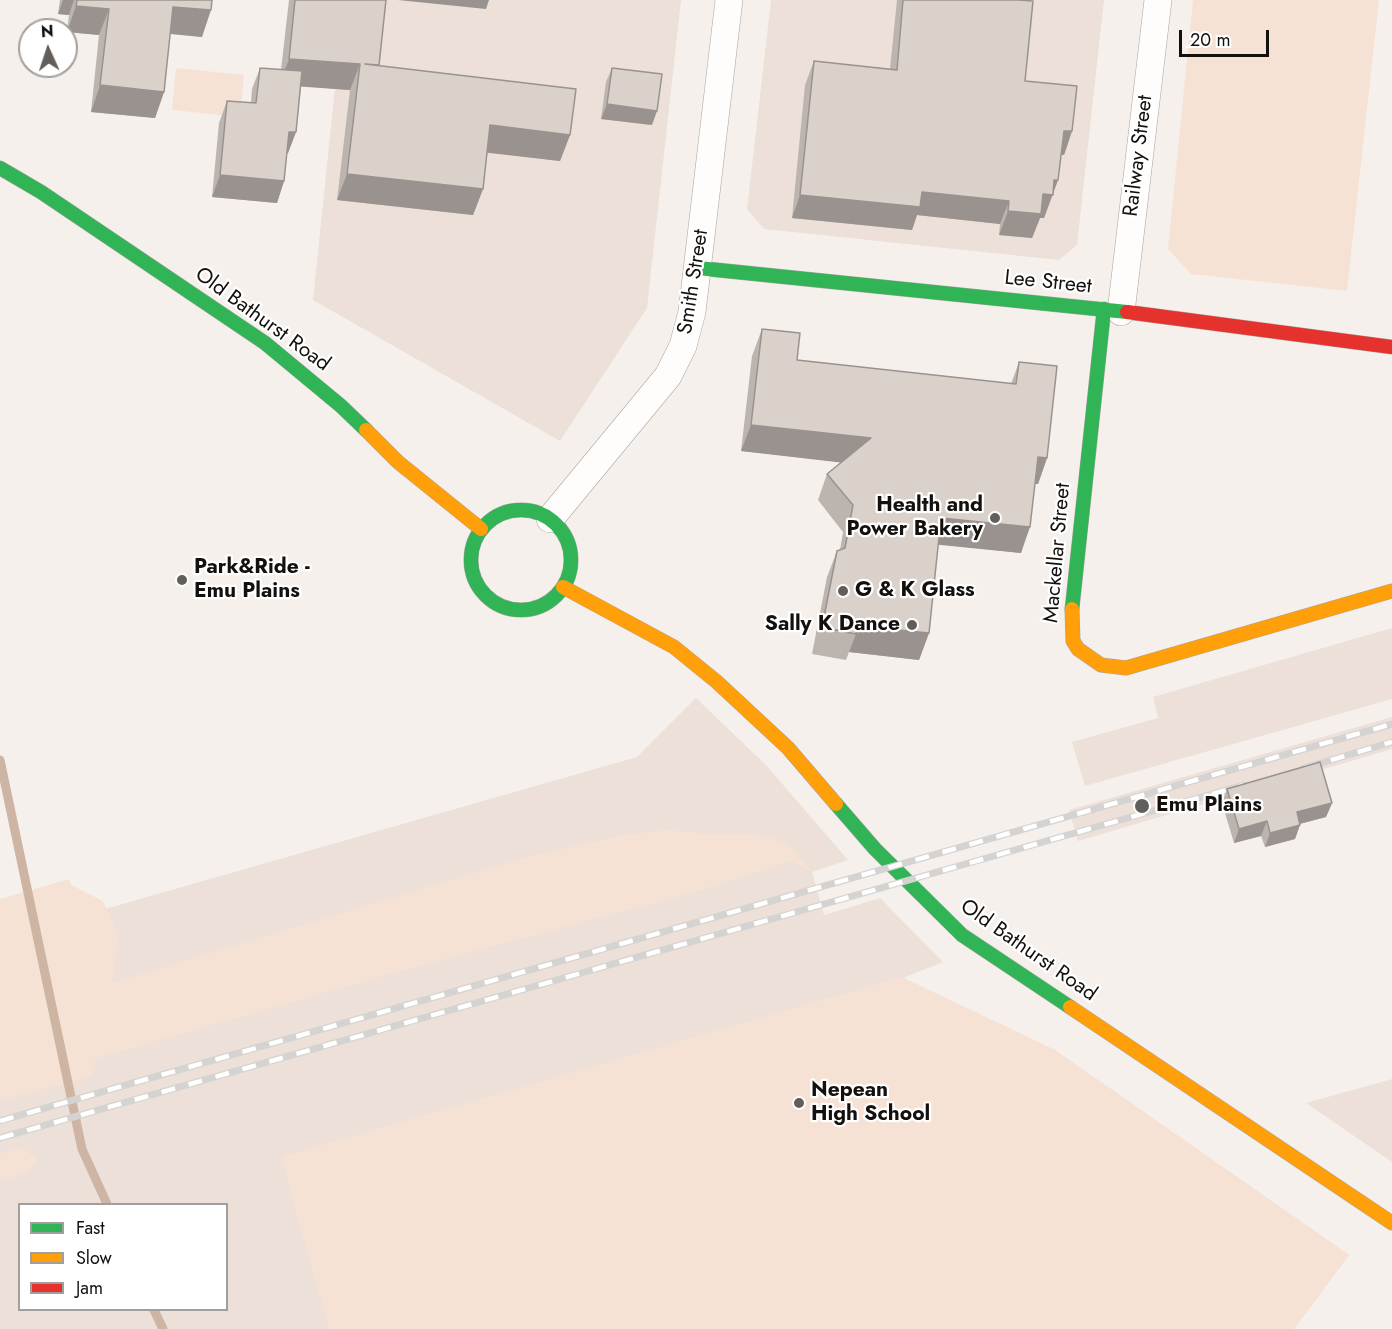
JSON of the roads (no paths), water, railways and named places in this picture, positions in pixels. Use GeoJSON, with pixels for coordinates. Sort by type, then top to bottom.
{"type":"FeatureCollection","features":[{"type":"Feature","properties":{"kind":"main road","name":"Old Bathurst Road"},"geometry":{"type":"LineString","coordinates":[[0,168],[41,192],[266,343],[341,406],[398,462],[481,529]]}},
{"type":"Feature","properties":{"kind":"main road","name":"Lee Street"},"geometry":{"type":"LineString","coordinates":[[698,268],[1113,311],[1392,347]]}},
{"type":"Feature","properties":{"kind":"main road","name":"Mackellar Street"},"geometry":{"type":"LineString","coordinates":[[1113,311],[1071,619],[1073,641],[1078,649],[1101,664],[1126,668],[1392,591]]}},
{"type":"Feature","properties":{"kind":"main road"},"geometry":{"type":"LineString","coordinates":[[514,511],[536,513],[550,519],[561,530],[568,543],[571,558],[569,573],[563,587],[549,601],[530,609],[516,610],[491,600],[480,589],[473,575],[472,551],[481,529],[492,519],[514,511]]}},
{"type":"Feature","properties":{"kind":"main road","name":"Old Bathurst Road"},"geometry":{"type":"LineString","coordinates":[[563,587],[674,647],[725,689],[789,748],[875,849],[962,935],[1392,1223]]}},
{"type":"Feature","properties":{"kind":"street","name":"Smith Street"},"geometry":{"type":"LineString","coordinates":[[550,519],[668,376],[683,346],[692,312],[698,268],[729,0]]}},
{"type":"Feature","properties":{"kind":"street","name":"Railway Street"},"geometry":{"type":"LineString","coordinates":[[1113,311],[1158,0]]}},
{"type":"Feature","properties":{"kind":"waterway"},"geometry":{"type":"LineString","coordinates":[[0,760],[82,1149],[107,1203]]}},
{"type":"Feature","properties":{"kind":"waterway"},"geometry":{"type":"LineString","coordinates":[[154,1311],[163,1329]]}},
{"type":"Feature","properties":{"kind":"railway"},"geometry":{"type":"LineString","coordinates":[[0,1121],[1392,724]]}},
{"type":"Feature","properties":{"kind":"railway"},"geometry":{"type":"LineString","coordinates":[[1304,768],[1392,742]]}},
{"type":"Feature","properties":{"kind":"railway"},"geometry":{"type":"LineString","coordinates":[[0,1138],[1244,785]]}},
{"type":"Feature","properties":{"kind":"place","name":"Health and Power Bakery"},"geometry":{"type":"Point","coordinates":[995,518]}},
{"type":"Feature","properties":{"kind":"place","name":"Park&Ride - Emu Plains"},"geometry":{"type":"Point","coordinates":[182,580]}},
{"type":"Feature","properties":{"kind":"place","name":"G & K Glass"},"geometry":{"type":"Point","coordinates":[843,591]}},
{"type":"Feature","properties":{"kind":"place","name":"Sally K Dance"},"geometry":{"type":"Point","coordinates":[912,625]}},
{"type":"Feature","properties":{"kind":"place","name":"Emu Plains"},"geometry":{"type":"Point","coordinates":[1142,806]}},
{"type":"Feature","properties":{"kind":"place","name":"Nepean High School"},"geometry":{"type":"Point","coordinates":[799,1103]}}]}
